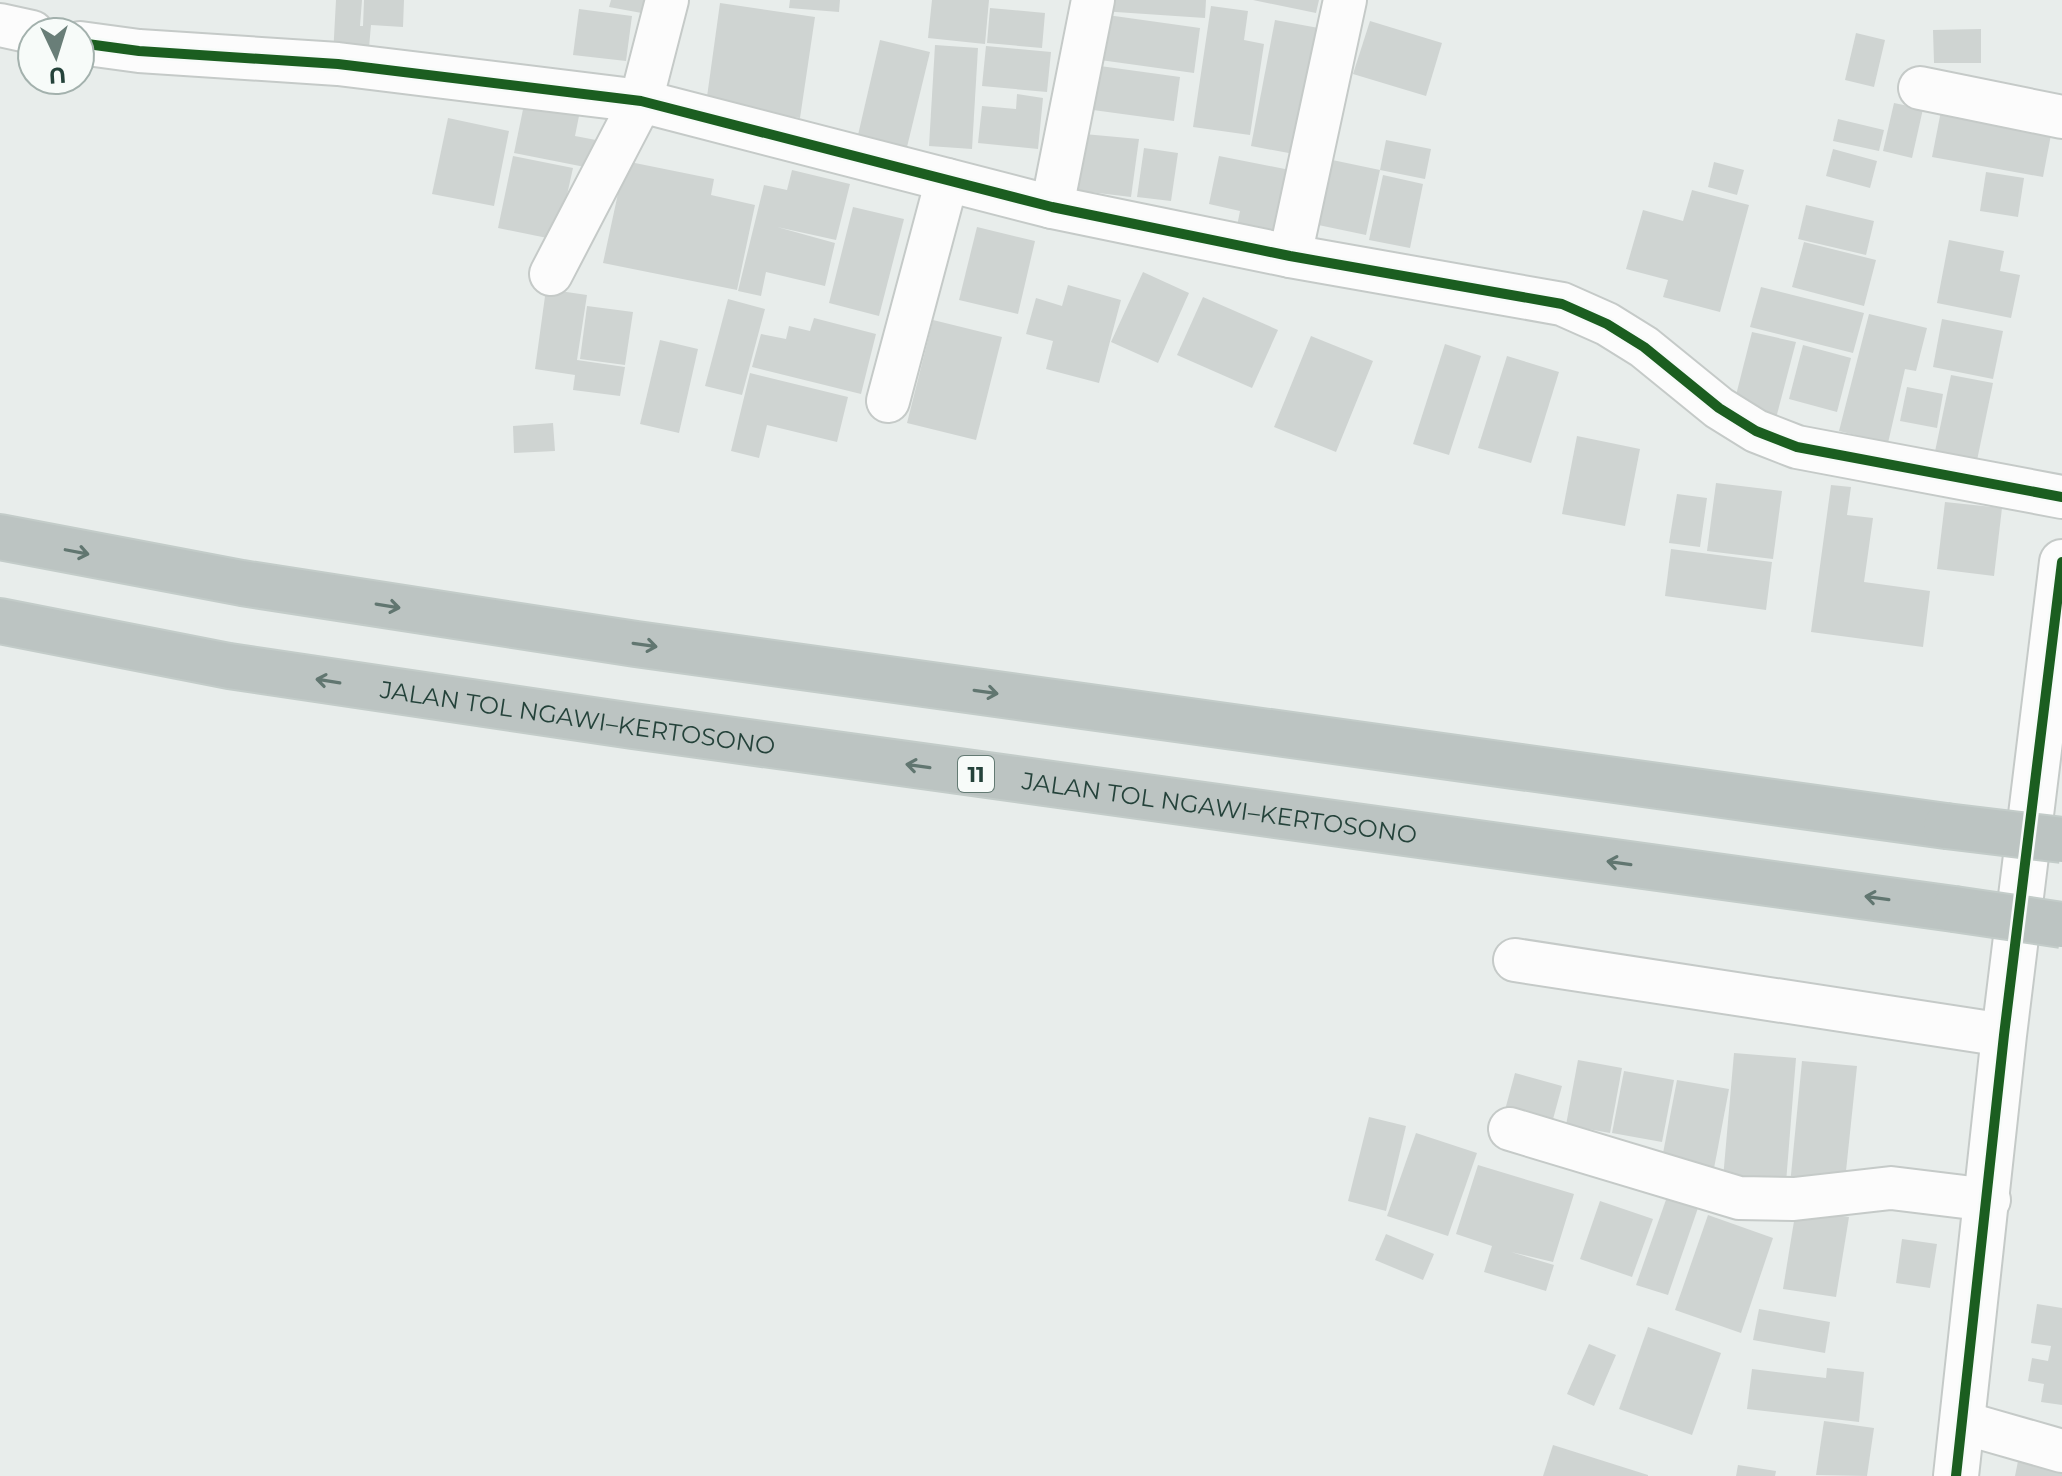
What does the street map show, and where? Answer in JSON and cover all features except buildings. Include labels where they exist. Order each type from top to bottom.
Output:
[{"type":"highway","points":[[0,537],[242,583],[636,644],[2062,840]]},
{"type":"highway","name":"JALAN TOL NGAWI–KERTOSONO","points":[[0,621],[229,666],[617,724],[2062,925]]},
{"type":"street","points":[[551,274],[641,101],[667,0]]},
{"type":"street","points":[[1052,207],[1093,0]]},
{"type":"street","points":[[1290,256],[1345,0]]},
{"type":"street","points":[[96,45],[139,51],[338,64],[641,101],[1052,207],[1290,256],[1562,304],[1607,324],[1644,347],[1719,408],[1756,431],[1784,441],[2062,497]]},
{"type":"street","points":[[1920,88],[2062,117]]},
{"type":"street","points":[[888,401],[947,180]]},
{"type":"street","points":[[1956,1476],[1989,1200],[2004,1035],[2054,678],[2062,562]]},
{"type":"street","points":[[1515,960],[2004,1035]]},
{"type":"street","points":[[1510,1129],[1739,1198],[1794,1199],[1891,1188],[1989,1200]]},
{"type":"street","points":[[1964,1423],[2062,1451]]},
{"type":"cycle path","points":[[96,45],[139,51],[338,64],[641,101],[1052,207],[1290,256],[1562,304],[1607,324],[1644,347],[1719,408],[1756,431],[1797,447],[2062,497]]},
{"type":"cycle path","points":[[1956,1476],[2004,1035],[2062,562]]}]
